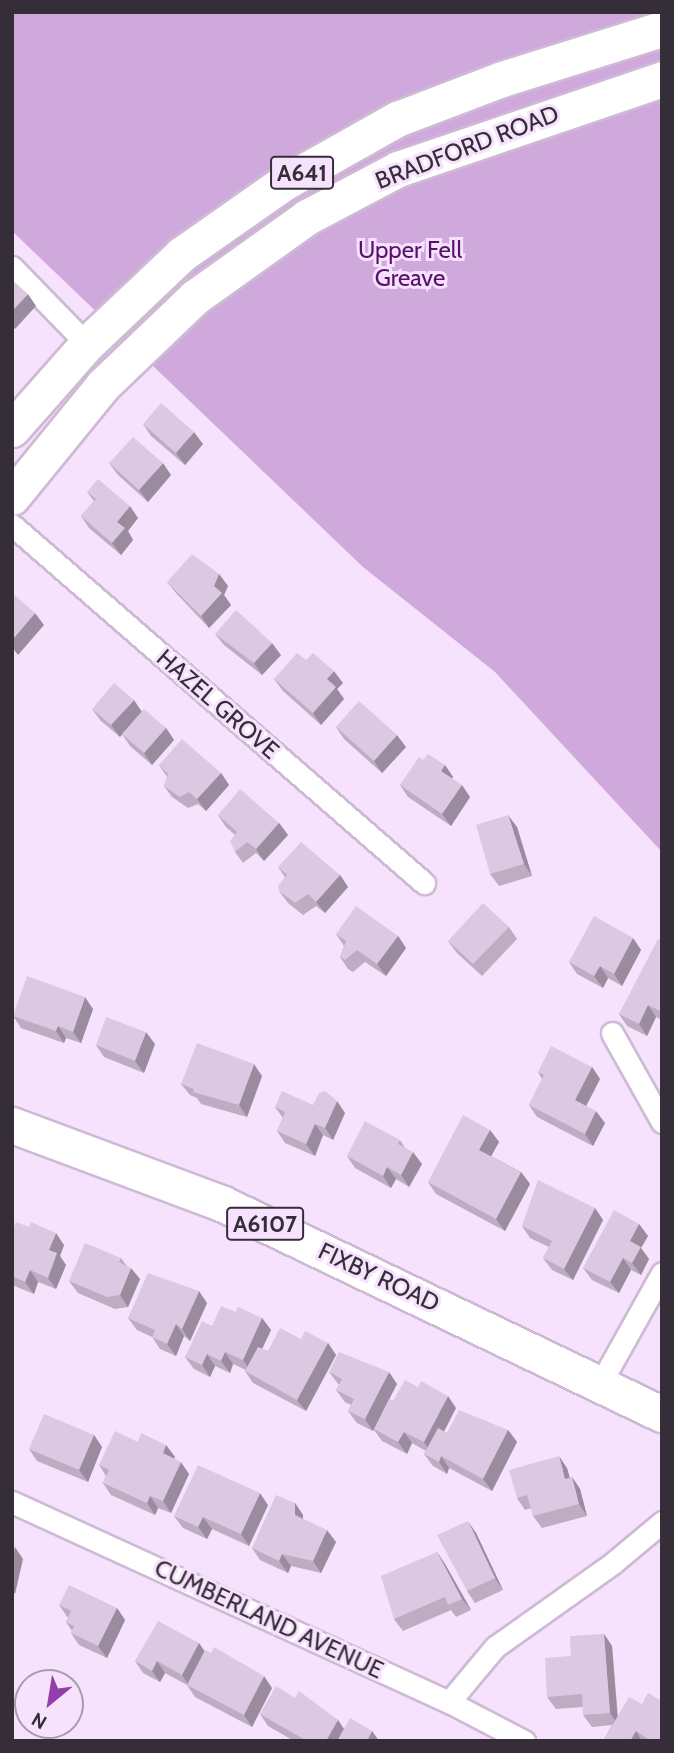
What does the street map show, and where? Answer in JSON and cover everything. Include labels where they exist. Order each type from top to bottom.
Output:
[{"type":"main road","name":"BRADFORD ROAD","points":[[12,429],[87,344],[183,254],[285,183],[397,119],[502,79],[662,29]]},
{"type":"main road","name":"BRADFORD ROAD","points":[[12,497],[103,385],[185,306],[307,217],[398,169],[662,79]]},
{"type":"main road","name":"FIXBY ROAD","points":[[12,1125],[220,1203],[662,1413]]},
{"type":"street","points":[[12,267],[87,344]]},
{"type":"street","name":"HAZEL GROVE","points":[[12,525],[424,883]]},
{"type":"street","points":[[612,1033],[662,1122]]},
{"type":"street","points":[[600,1384],[662,1273]]},
{"type":"street","name":"CUMBERLAND AVENUE","points":[[12,1502],[449,1702],[524,1741]]},
{"type":"street","points":[[449,1702],[495,1647],[613,1563],[662,1522]]},
{"type":"green space","name":"Upper Fell Greave","points":[[12,12],[662,12],[662,852],[495,672],[363,567],[12,231]]},
{"type":"building","points":[[12,280],[28,294],[12,311]]},
{"type":"building","points":[[161,403],[194,432],[176,453],[143,424]]},
{"type":"building","points":[[133,437],[163,463],[139,490],[109,463]]},
{"type":"building","points":[[98,479],[130,506],[117,522],[125,528],[112,543],[81,516],[96,499],[87,492]]},
{"type":"building","points":[[192,554],[219,574],[214,586],[222,593],[201,616],[167,582]]},
{"type":"building","points":[[12,593],[35,613],[12,640]]},
{"type":"building","points":[[236,610],[272,643],[254,663],[215,634]]},
{"type":"building","points":[[297,653],[306,660],[313,653],[334,671],[327,679],[336,687],[313,713],[274,679]]},
{"type":"building","points":[[114,683],[134,700],[111,725],[92,709]]},
{"type":"building","points":[[359,701],[397,735],[374,761],[336,727]]},
{"type":"building","points":[[144,709],[166,728],[144,753],[122,734]]},
{"type":"building","points":[[182,739],[221,773],[197,799],[189,792],[180,797],[164,786],[168,774],[159,765]]},
{"type":"building","points":[[428,754],[445,765],[441,771],[462,785],[442,814],[400,785],[419,757],[423,760]]},
{"type":"building","points":[[240,789],[279,823],[256,849],[247,842],[235,852],[230,841],[237,832],[218,815]]},
{"type":"building","points":[[508,815],[524,864],[490,874],[476,825]]},
{"type":"building","points":[[301,842],[340,875],[316,902],[308,894],[295,903],[279,891],[278,886],[287,875],[278,867]]},
{"type":"building","points":[[483,903],[509,927],[473,964],[448,941]]},
{"type":"building","points":[[356,906],[398,936],[377,964],[357,950],[345,960],[340,957],[346,941],[336,934]]},
{"type":"building","points":[[594,916],[633,938],[614,974],[600,966],[594,976],[569,962]]},
{"type":"building","points":[[658,939],[662,941],[662,1012],[648,1005],[639,1024],[619,1014]]},
{"type":"building","points":[[27,976],[85,997],[73,1032],[58,1026],[56,1031],[13,1016]]},
{"type":"building","points":[[106,1017],[146,1032],[135,1061],[96,1045]]},
{"type":"building","points":[[197,1043],[254,1064],[239,1105],[193,1092],[194,1089],[181,1084]]},
{"type":"building","points":[[551,1046],[592,1067],[575,1100],[596,1111],[585,1134],[529,1105],[544,1075],[538,1072]]},
{"type":"building","points":[[282,1091],[313,1105],[319,1093],[325,1091],[337,1101],[325,1128],[315,1124],[306,1144],[277,1131],[285,1112],[275,1107]]},
{"type":"building","points":[[463,1115],[490,1130],[479,1150],[521,1172],[496,1219],[428,1182]]},
{"type":"building","points":[[365,1121],[400,1140],[398,1144],[413,1152],[401,1175],[387,1167],[383,1176],[347,1156]]},
{"type":"building","points":[[538,1180],[595,1208],[564,1269],[543,1258],[552,1241],[522,1226]]},
{"type":"building","points":[[614,1210],[639,1224],[630,1241],[641,1247],[632,1263],[623,1258],[610,1282],[583,1268]]},
{"type":"building","points":[[16,1222],[29,1227],[31,1222],[56,1233],[49,1250],[57,1253],[48,1278],[30,1270],[25,1282],[12,1276],[12,1231]]},
{"type":"building","points":[[85,1243],[121,1258],[119,1262],[131,1268],[120,1295],[107,1297],[69,1281]]},
{"type":"building","points":[[148,1273],[199,1291],[182,1329],[176,1324],[167,1344],[152,1337],[155,1330],[128,1318]]},
{"type":"building","points":[[221,1306],[236,1312],[238,1307],[262,1318],[243,1360],[225,1352],[221,1361],[207,1354],[202,1365],[185,1357],[202,1321],[212,1326]]},
{"type":"building","points":[[280,1328],[301,1339],[305,1331],[328,1343],[297,1400],[245,1371],[258,1347],[268,1351]]},
{"type":"building","points":[[339,1352],[389,1372],[365,1419],[348,1411],[354,1399],[336,1390],[342,1379],[329,1372]]},
{"type":"building","points":[[405,1380],[418,1387],[421,1381],[448,1396],[424,1442],[404,1432],[398,1442],[374,1429],[389,1399],[393,1401]]},
{"type":"building","points":[[459,1410],[508,1430],[483,1479],[441,1456],[439,1462],[424,1454],[438,1428],[447,1433]]},
{"type":"building","points":[[44,1414],[94,1435],[79,1470],[29,1449]]},
{"type":"building","points":[[115,1431],[138,1442],[141,1433],[166,1445],[163,1453],[181,1462],[163,1501],[150,1496],[147,1503],[103,1483],[109,1470],[99,1465]]},
{"type":"building","points":[[559,1456],[565,1479],[572,1477],[579,1504],[533,1516],[527,1495],[517,1498],[509,1470]]},
{"type":"building","points":[[198,1465],[260,1493],[241,1534],[203,1517],[198,1527],[174,1516]]},
{"type":"building","points":[[276,1495],[295,1503],[295,1515],[327,1530],[313,1561],[282,1554],[279,1561],[252,1548]]},
{"type":"building","points":[[468,1521],[495,1578],[467,1591],[437,1535]]},
{"type":"building","points":[[437,1552],[462,1599],[448,1605],[445,1597],[394,1619],[381,1576]]},
{"type":"building","points":[[69,1585],[117,1608],[98,1646],[71,1633],[74,1626],[66,1622],[71,1611],[59,1605]]},
{"type":"building","points":[[158,1621],[199,1643],[182,1675],[157,1661],[152,1671],[135,1661]]},
{"type":"building","points":[[604,1634],[610,1713],[583,1715],[582,1694],[547,1697],[545,1658],[571,1656],[570,1636]]},
{"type":"building","points":[[214,1647],[264,1676],[244,1715],[187,1685],[205,1650],[211,1653]]},
{"type":"building","points":[[276,1686],[295,1698],[299,1691],[338,1720],[326,1741],[307,1741],[260,1714]]},
{"type":"building","points":[[648,1693],[662,1701],[662,1736],[659,1741],[651,1741],[636,1731],[630,1741],[603,1741],[629,1697],[642,1704]]},
{"type":"building","points":[[350,1718],[372,1731],[367,1741],[337,1741]]}]
